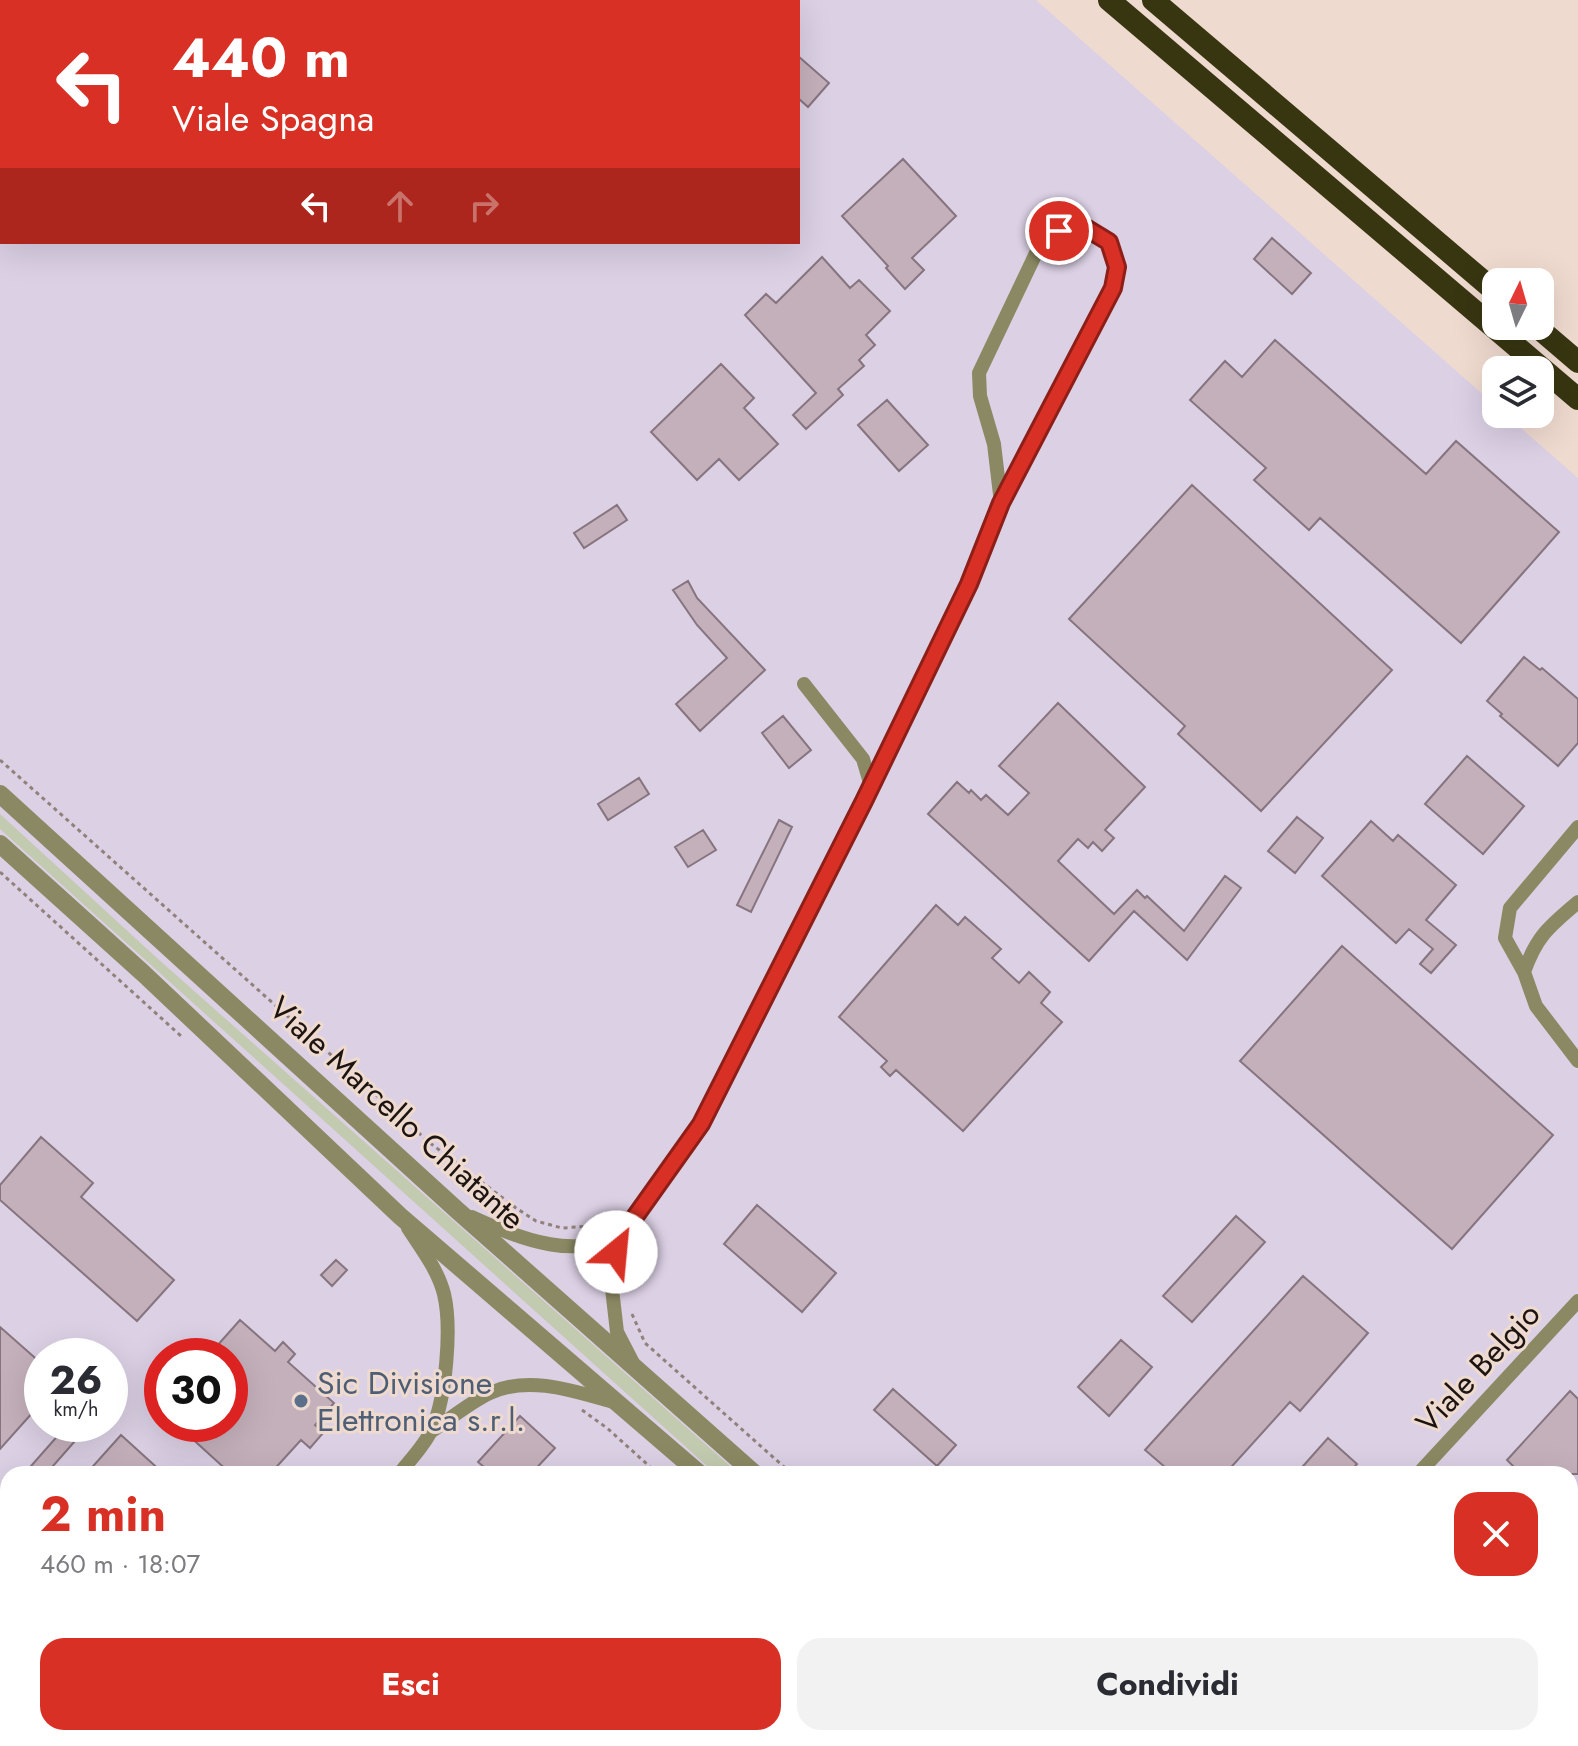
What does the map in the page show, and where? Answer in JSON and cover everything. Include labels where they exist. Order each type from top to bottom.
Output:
[{"type":"highway","points":[[1109,0],[1578,399]]},
{"type":"highway","points":[[1153,0],[1482,280]]},
{"type":"highway","points":[[1176,0],[1182,5],[1184,27]]},
{"type":"highway","points":[[1552,340],[1578,362]]},
{"type":"street","points":[[637,1370],[617,1332],[612,1289],[622,1232],[701,1124],[969,584],[1001,503],[1113,288],[1117,267],[1109,242],[1086,228],[1059,231],[1038,249],[979,373],[980,396],[994,444],[1001,503]]},
{"type":"street","points":[[804,684],[863,759],[871,786]]},
{"type":"street","name":"Viale Marcello Chiatante","points":[[0,794],[458,1211],[746,1466]]},
{"type":"street","points":[[1578,827],[1510,908],[1505,938],[1524,972],[1536,1006],[1578,1061]]},
{"type":"street","points":[[0,844],[144,974],[400,1216],[691,1466]]},
{"type":"street","points":[[1524,972],[1532,948],[1541,934],[1578,902]]},
{"type":"street","points":[[458,1211],[515,1237],[558,1245],[596,1245],[622,1232]]},
{"type":"street","points":[[400,1216],[427,1256],[444,1294],[444,1382],[432,1431]]},
{"type":"street","name":"Viale Belgio","points":[[1425,1466],[1578,1301]]},
{"type":"street","points":[[405,1466],[432,1431],[490,1393],[520,1385],[560,1388],[622,1404]]},
{"type":"path","points":[[0,760],[430,1143],[516,1208],[536,1221],[562,1228],[592,1226],[614,1217],[622,1232],[642,1244],[625,1283]]},
{"type":"path","points":[[0,872],[191,1044]]},
{"type":"path","points":[[630,1310],[645,1343],[783,1466]]},
{"type":"path","points":[[573,1407],[607,1428],[649,1466]]},
{"type":"shaded area","points":[[800,0],[1036,0],[1482,394],[1482,428],[1521,428],[1578,478],[1578,1466],[0,1466],[0,244],[800,244]]},
{"type":"green space","points":[[0,814],[158,959],[730,1466],[707,1466],[0,829]]},
{"type":"building","points":[[800,58],[829,83],[808,107],[800,100]]},
{"type":"building","points":[[903,159],[956,216],[912,258],[924,270],[905,289],[842,216]]},
{"type":"building","points":[[1272,238],[1311,273],[1292,294],[1254,259]]},
{"type":"building","points":[[822,257],[850,288],[859,280],[890,311],[866,335],[875,345],[859,360],[864,366],[838,389],[843,395],[806,429],[793,415],[816,393],[745,315],[766,294],[776,303]]},
{"type":"building","points":[[1275,340],[1426,474],[1456,441],[1559,532],[1461,643],[1320,518],[1309,530],[1254,480],[1266,468],[1190,400],[1225,361],[1242,377]]},
{"type":"building","points":[[721,364],[754,398],[744,408],[778,444],[739,480],[719,459],[697,480],[651,432]]},
{"type":"building","points":[[887,400],[928,445],[899,471],[858,425]]},
{"type":"building","points":[[1192,485],[1392,670],[1261,811],[1178,734],[1185,726],[1069,619]]},
{"type":"building","points":[[617,505],[627,520],[584,548],[574,533]]},
{"type":"building","points":[[688,581],[697,598],[765,670],[700,731],[676,704],[727,658],[697,625],[673,590]]},
{"type":"building","points":[[1524,657],[1578,699],[1578,743],[1558,766],[1487,701]]},
{"type":"building","points":[[1058,703],[1145,787],[1105,830],[1114,838],[1102,851],[1093,842],[1088,848],[1078,839],[1058,861],[1114,914],[1137,890],[1184,931],[1225,876],[1241,888],[1187,960],[1134,911],[1089,961],[928,814],[957,782],[981,800],[986,795],[1008,815],[1029,793],[999,766]]},
{"type":"building","points":[[783,716],[811,750],[789,768],[762,733]]},
{"type":"building","points":[[1467,756],[1524,806],[1483,854],[1425,804]]},
{"type":"building","points":[[639,778],[649,794],[608,820],[598,804]]},
{"type":"building","points":[[1297,817],[1323,838],[1295,873],[1268,851]]},
{"type":"building","points":[[779,820],[792,827],[751,912],[737,905]]},
{"type":"building","points":[[1371,821],[1393,841],[1398,835],[1456,885],[1426,920],[1456,945],[1431,973],[1420,964],[1433,949],[1409,929],[1396,943],[1322,876]]},
{"type":"building","points":[[703,830],[716,850],[688,867],[675,847]]},
{"type":"building","points":[[936,905],[958,925],[965,917],[1001,949],[992,958],[1019,983],[1029,972],[1050,992],[1041,1003],[1062,1022],[963,1131],[896,1070],[890,1076],[881,1067],[887,1061],[839,1017]]},
{"type":"building","points":[[1342,946],[1553,1135],[1452,1249],[1240,1061]]},
{"type":"building","points":[[41,1137],[93,1183],[81,1197],[174,1280],[137,1321],[0,1200],[0,1185]]},
{"type":"building","points":[[757,1205],[836,1273],[802,1312],[724,1244]]},
{"type":"building","points":[[1236,1216],[1265,1242],[1192,1322],[1163,1296]]},
{"type":"building","points":[[336,1260],[347,1270],[332,1286],[321,1275]]},
{"type":"building","points":[[1303,1276],[1368,1333],[1300,1411],[1290,1402],[1232,1466],[1164,1466],[1145,1450]]},
{"type":"building","points":[[240,1320],[275,1351],[283,1342],[295,1354],[288,1362],[334,1403],[315,1425],[324,1432],[310,1448],[301,1440],[277,1466],[222,1466],[196,1442],[248,1442],[248,1338],[224,1338]]},
{"type":"building","points":[[0,1327],[24,1348],[24,1422],[0,1449]]},
{"type":"building","points":[[1121,1340],[1152,1367],[1109,1416],[1078,1387]]},
{"type":"building","points":[[893,1389],[956,1445],[937,1466],[874,1410]]},
{"type":"building","points":[[1570,1391],[1578,1399],[1578,1466],[1513,1466],[1507,1460]]},
{"type":"building","points":[[520,1416],[555,1448],[538,1466],[483,1466],[478,1462]]},
{"type":"building","points":[[1328,1438],[1357,1464],[1355,1466],[1303,1466]]},
{"type":"building","points":[[128,1441],[155,1466],[93,1466],[115,1442]]},
{"type":"building","points":[[52,1442],[74,1442],[53,1466],[31,1466]]},
{"type":"place","name":"Sic Divisione Elettronica s.r.l.","points":[[301,1401]]},
{"type":"route","points":[[616,1252],[618,1236],[627,1228],[701,1124],[864,801],[969,584],[1001,503],[1113,288],[1117,267],[1109,242],[1086,228],[1059,231]]}]
